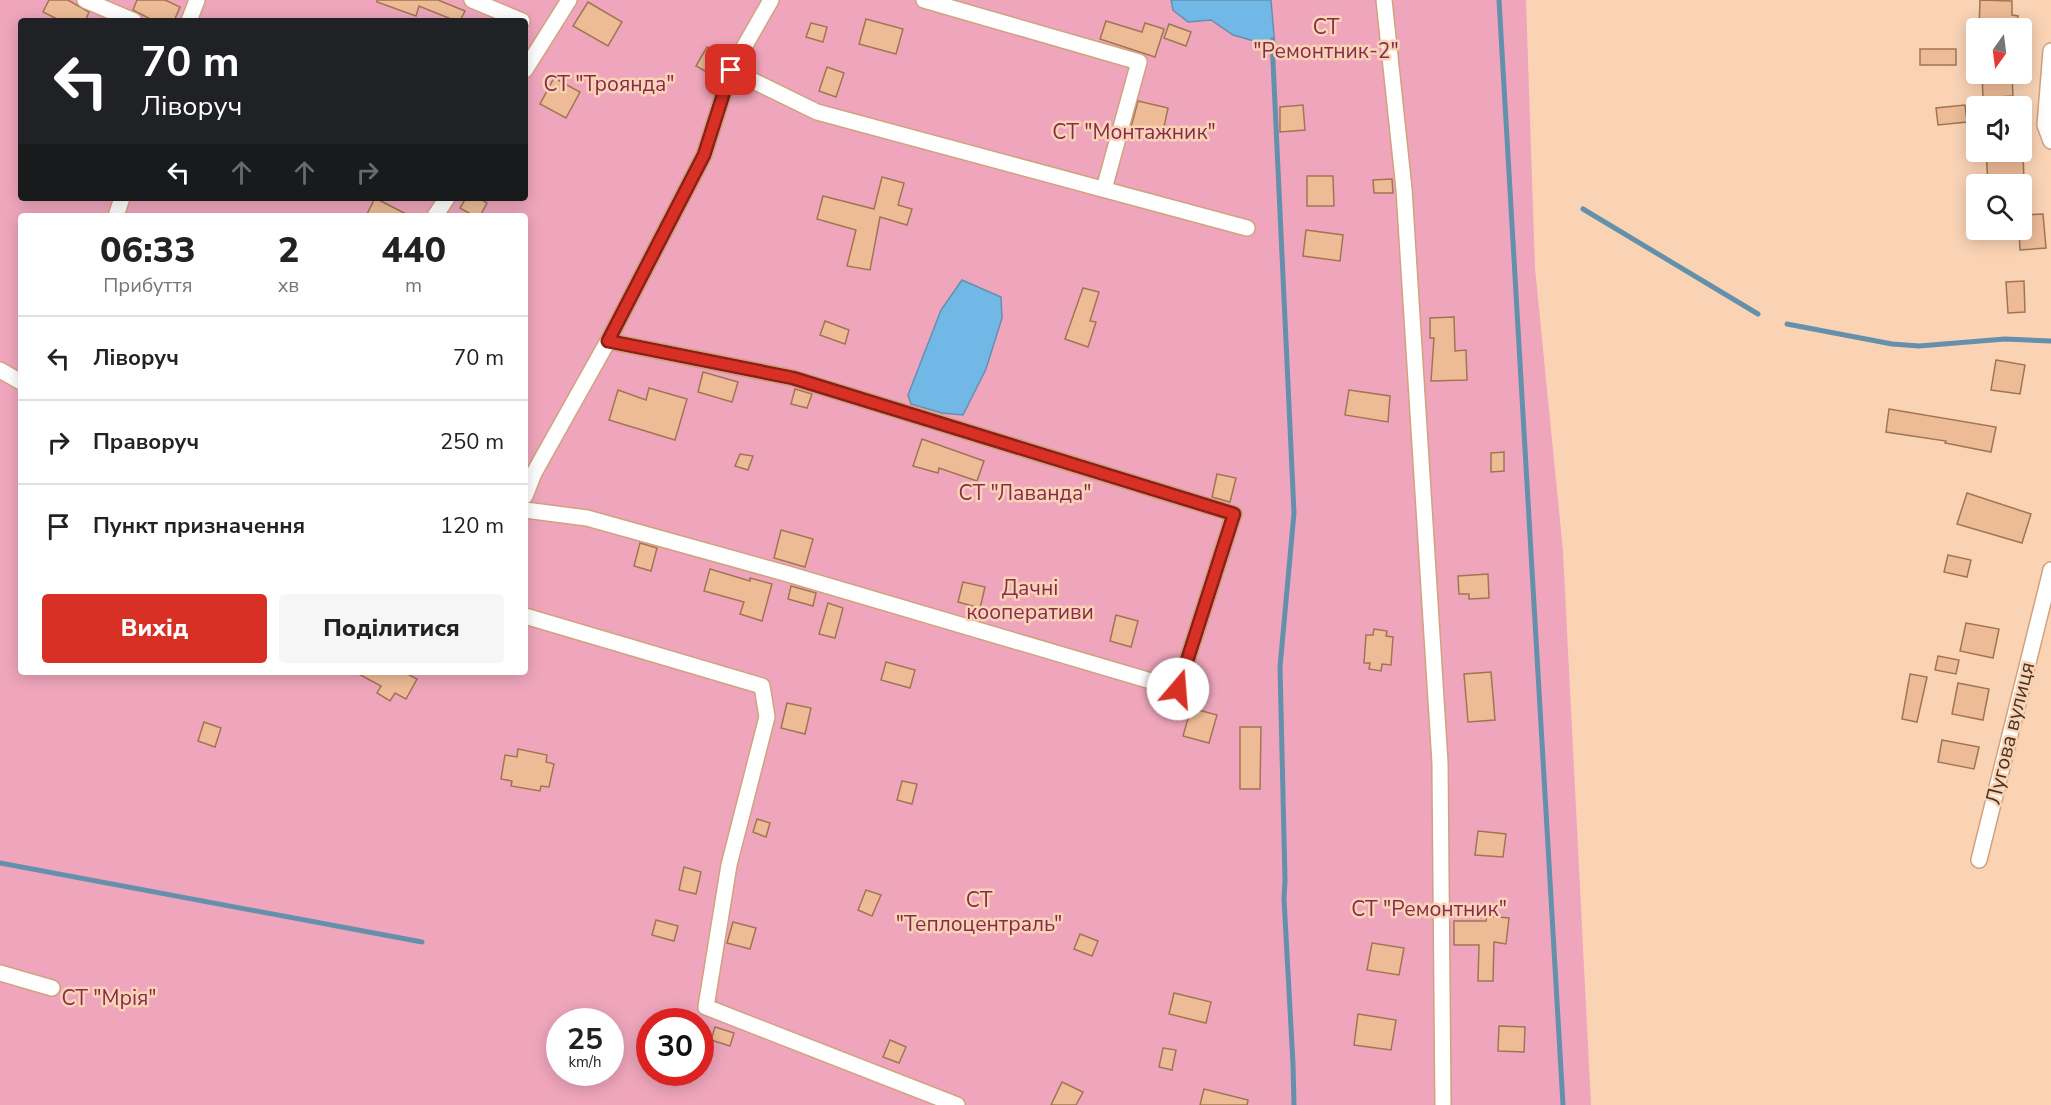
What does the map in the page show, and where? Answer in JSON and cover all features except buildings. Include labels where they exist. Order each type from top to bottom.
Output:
[{"type":"street","points":[[85,0],[127,18]]},
{"type":"street","points":[[190,18],[197,0]]},
{"type":"street","points":[[472,0],[515,18]]},
{"type":"street","points":[[528,65],[569,0]]},
{"type":"street","points":[[528,488],[534,473],[608,341],[704,155],[731,70],[771,0]]},
{"type":"street","points":[[924,0],[1139,62],[1104,189]]},
{"type":"street","points":[[1384,0],[1404,189],[1440,762],[1443,1105]]},
{"type":"street","points":[[528,24],[548,32]]},
{"type":"street","points":[[2051,51],[2045,125],[2051,141]]},
{"type":"street","points":[[731,70],[817,112],[1247,228]]},
{"type":"street","points":[[528,510],[587,518],[800,577],[1178,689],[1234,514],[793,378],[608,341]]},
{"type":"street","points":[[0,370],[18,380]]},
{"type":"street","name":"Лугова вулиця","points":[[1978,860],[2051,570]]},
{"type":"street","points":[[528,617],[762,686],[767,717],[729,866],[706,1007],[957,1105]]},
{"type":"street","points":[[0,973],[52,988]]},
{"type":"green space","name":"Дачні кооперативи","points":[[0,0],[1526,0],[1535,268],[1563,551],[1591,1105],[0,1105]]},
{"type":"water","points":[[1171,0],[1271,0],[1275,47],[1233,35],[1211,20],[1188,22],[1173,10]]},
{"type":"water","points":[[962,280],[1001,297],[1002,318],[986,369],[963,415],[942,413],[911,404],[908,395],[941,310]]},
{"type":"waterway","points":[[1499,0],[1563,1105]]},
{"type":"waterway","points":[[1272,40],[1294,513],[1280,667],[1284,899],[1294,1105]]},
{"type":"waterway","points":[[1583,209],[1758,314]]},
{"type":"waterway","points":[[1787,324],[1892,344],[1919,346],[2005,339],[2051,341]]},
{"type":"waterway","points":[[0,863],[422,942]]},
{"type":"route","points":[[731,70],[704,155],[608,341],[793,378],[1234,514],[1178,689]]},
{"type":"park label","name":"СТ \"Ремонтник-2\"","points":[[1326,39]]},
{"type":"park label","name":"СТ \"Троянда\"","points":[[609,84]]},
{"type":"park label","name":"СТ \"Монтажник\"","points":[[1134,132]]},
{"type":"park label","name":"СТ \"Лаванда\"","points":[[1025,493]]},
{"type":"park label","name":"СТ \"Ремонтник\"","points":[[1429,909]]},
{"type":"park label","name":"СТ \"Теплоцентраль\"","points":[[979,912]]},
{"type":"park label","name":"СТ \"Мрія\"","points":[[109,998]]}]
